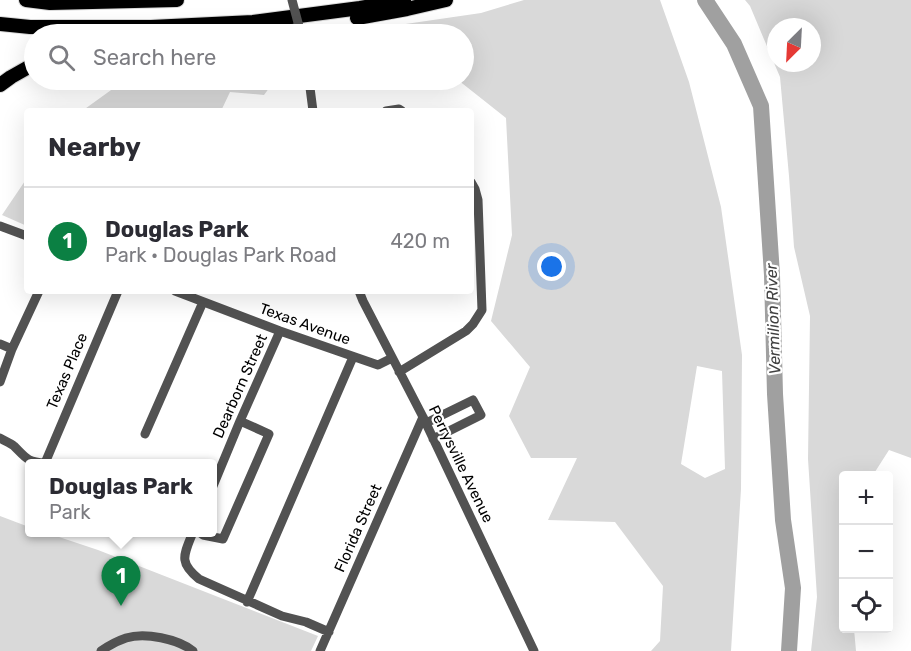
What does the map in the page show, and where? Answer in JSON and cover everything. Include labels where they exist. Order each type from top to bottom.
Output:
[{"type":"highway","points":[[26,0],[60,3],[177,0]]},
{"type":"highway","points":[[212,24],[253,22],[404,0]]},
{"type":"highway","points":[[308,24],[360,18],[446,0]]},
{"type":"highway","points":[[0,24],[24,26]]},
{"type":"highway","points":[[0,85],[24,70]]},
{"type":"street","points":[[292,0],[298,24]]},
{"type":"street","points":[[310,90],[313,108]]},
{"type":"street","points":[[399,372],[465,332],[482,310],[478,200],[474,187]]},
{"type":"street","points":[[0,226],[24,235]]},
{"type":"street","points":[[0,382],[38,294]]},
{"type":"street","name":"Texas Place","points":[[47,459],[117,294]]},
{"type":"street","name":"Texas Avenue","points":[[183,294],[378,365],[392,358]]},
{"type":"street","name":"Perrysville Avenue","points":[[360,294],[424,420],[534,651]]},
{"type":"street","points":[[145,434],[203,302]]},
{"type":"street","name":"Dearborn Street","points":[[217,476],[280,331]]},
{"type":"street","points":[[0,344],[12,350]]},
{"type":"street","points":[[247,602],[353,357]]},
{"type":"street","points":[[424,420],[473,400],[481,415],[433,439]]},
{"type":"street","name":"Florida Street","points":[[320,651],[424,420]]},
{"type":"street","points":[[213,537],[223,539],[269,434],[240,421]]},
{"type":"street","points":[[0,438],[11,444],[26,459]]},
{"type":"street","points":[[191,537],[184,555],[188,571],[199,579],[247,602],[329,632]]},
{"type":"street","points":[[100,651],[127,638],[140,636],[176,641],[193,651]]},
{"type":"shaded area","points":[[524,0],[660,0],[689,82],[721,207],[742,355],[741,489],[731,651],[651,651],[660,641],[663,586],[615,522],[548,520],[577,458],[531,458],[509,416],[530,367],[491,321],[512,235],[506,118],[471,90],[474,90],[474,24],[406,24],[481,13]],"holes":[[[697,366],[722,371],[725,469],[705,478],[681,464]]]},
{"type":"shaded area","points":[[745,0],[911,0],[911,458],[889,450],[876,471],[839,471],[839,633],[854,633],[856,651],[811,651],[817,597],[808,459],[810,316],[794,247],[778,72],[821,72],[821,18],[767,18],[767,46],[750,6]]},
{"type":"shaded area","points":[[111,90],[268,90],[264,95],[230,92],[222,108],[86,108]]},
{"type":"shaded area","points":[[24,182],[24,225],[2,215]]},
{"type":"shaded area","points":[[0,516],[25,525],[25,537],[59,537],[98,550],[318,636],[311,651],[0,651]]},
{"type":"waterway","name":"Vermilion River","points":[[705,0],[734,44],[761,106],[772,275],[775,394],[783,520],[793,588],[789,651]]},
{"type":"place","name":"Douglas Park","points":[[121,606]]}]
